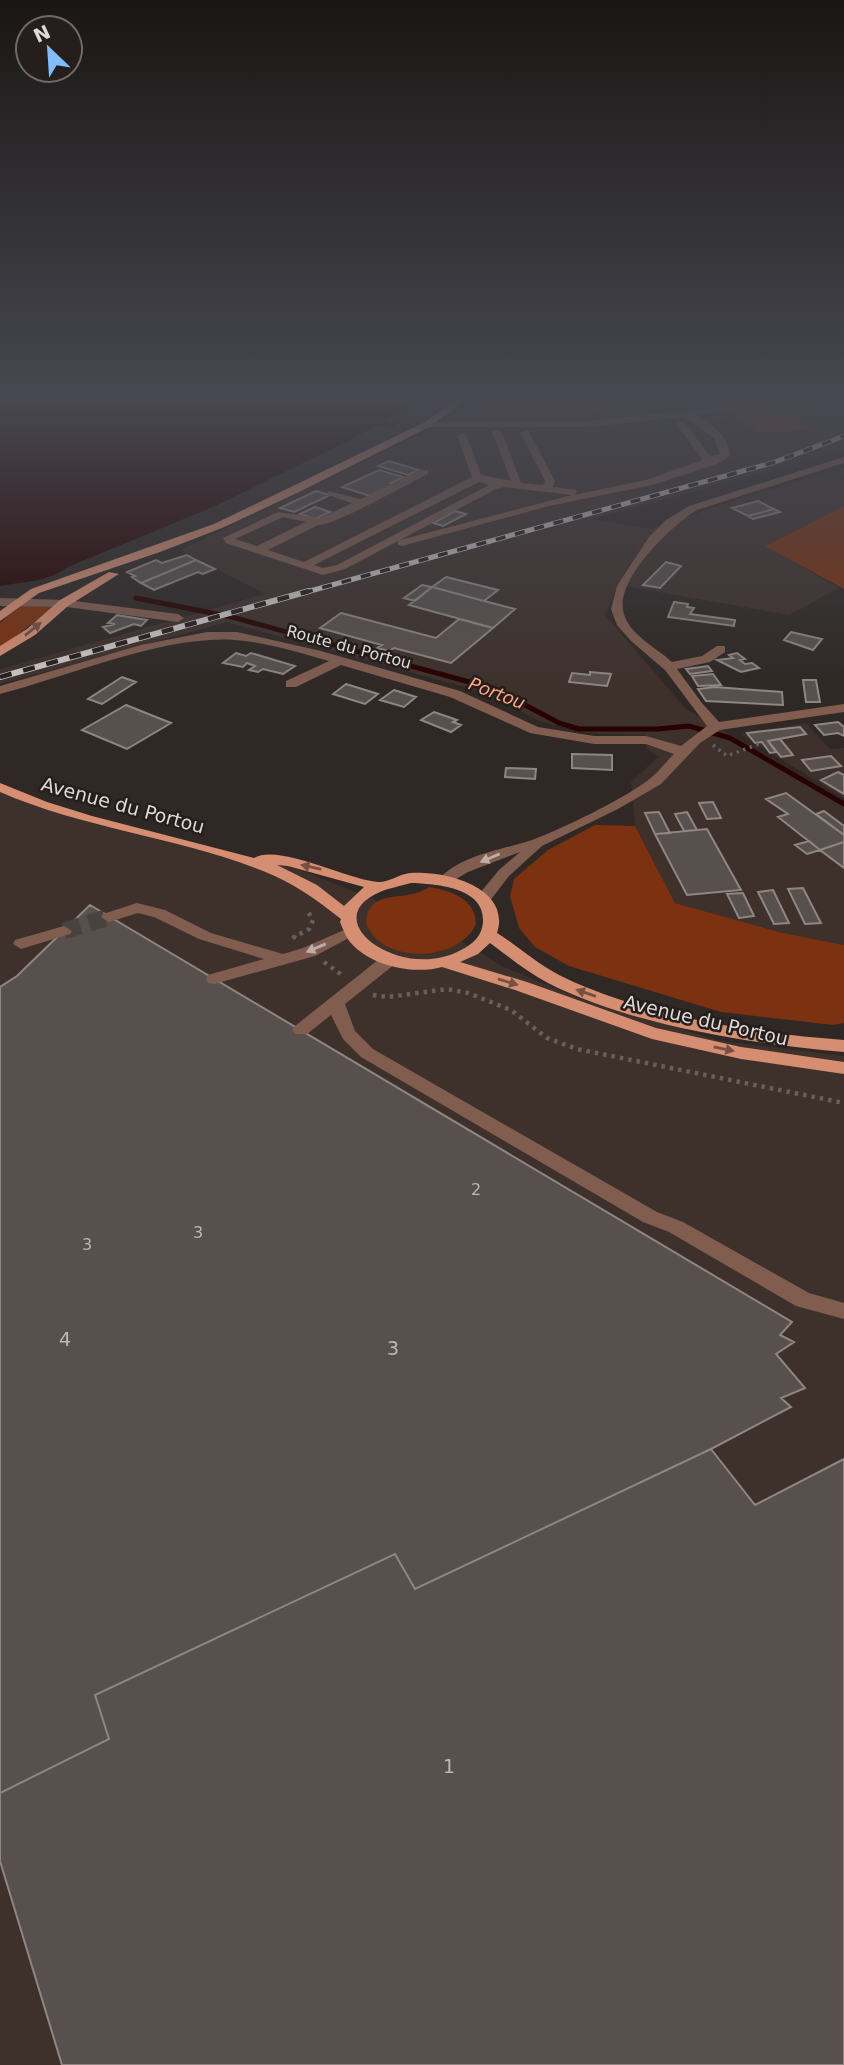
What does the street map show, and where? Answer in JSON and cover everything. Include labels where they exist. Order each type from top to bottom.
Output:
[{"type":"main road","points":[[0,617],[19,600],[35,591],[156,550],[230,520],[281,495]]},
{"type":"main road","points":[[0,652],[30,632],[64,603],[156,550]]},
{"type":"main road","name":"Avenue du Portou","points":[[0,787],[47,807],[237,857],[299,881],[331,900],[348,916]]},
{"type":"main road","name":"Avenue du Portou","points":[[237,857],[289,862],[377,886]]},
{"type":"main road","points":[[410,878],[446,880],[483,899],[490,910],[492,923],[488,935],[471,952],[442,962],[424,964],[389,960],[372,954],[358,944],[350,933],[348,916],[353,904],[377,886],[410,878]]},
{"type":"main road","name":"Avenue du Portou","points":[[488,935],[535,969],[578,990],[628,1006],[718,1030],[810,1044],[844,1046]]},
{"type":"main road","name":"Avenue du Portou","points":[[442,962],[521,986],[652,1033],[741,1053],[844,1068]]},
{"type":"street","points":[[338,495],[362,503]]},
{"type":"street","points":[[377,495],[322,522],[282,514],[229,538],[230,541],[257,551],[323,572],[341,567],[476,495]]},
{"type":"street","points":[[304,566],[441,495]]},
{"type":"street","points":[[369,552],[585,495]]},
{"type":"street","points":[[716,732],[668,667],[646,649],[620,620],[616,609],[620,592],[642,550],[675,517],[693,508],[733,495]]},
{"type":"street","points":[[257,551],[315,522]]},
{"type":"street","points":[[0,602],[19,600],[64,603],[178,618]]},
{"type":"street","name":"Route du Portou","points":[[0,690],[141,649],[207,636],[237,636],[340,661],[455,694],[535,730],[594,740],[646,740],[665,744],[684,753]]},
{"type":"street","points":[[668,667],[706,659],[721,649]]},
{"type":"street","points":[[290,684],[340,661]]},
{"type":"street","points":[[446,880],[463,869],[512,849],[537,843],[613,806],[656,781],[700,736],[844,709]]},
{"type":"street","points":[[483,899],[494,891],[503,874],[537,843]]},
{"type":"street","points":[[109,917],[137,908],[159,913],[205,936],[281,960]]},
{"type":"street","points":[[21,944],[64,931]]},
{"type":"street","points":[[214,979],[309,952],[350,933]]},
{"type":"street","points":[[301,1030],[389,960]]},
{"type":"street","points":[[335,1001],[342,1027],[351,1040],[368,1052],[650,1217],[676,1227],[803,1300],[844,1311]]},
{"type":"path","points":[[716,732],[712,743],[727,756],[757,745]]},
{"type":"path","points":[[511,1010],[547,1038],[577,1049],[844,1103]]},
{"type":"shaded area","points":[[0,495],[237,495],[52,576],[0,586]]},
{"type":"shaded area","points":[[294,495],[678,495],[592,519],[652,529],[750,495],[844,495],[844,506],[766,546],[839,588],[789,615],[618,585],[605,615],[686,709],[844,801],[844,945],[783,933],[675,903],[635,826],[631,782],[658,757],[646,748],[646,735],[587,733],[542,722],[479,691],[227,622],[0,684],[0,669],[265,594],[181,550]]},
{"type":"shaded area","points":[[844,506],[844,589],[765,546]]},
{"type":"shaded area","points":[[19,605],[54,607],[0,648],[0,623]]},
{"type":"shaded area","points":[[806,723],[830,749],[844,748],[844,798],[741,734]]},
{"type":"shaded area","points":[[0,787],[83,820],[293,867],[427,921],[504,967],[584,1000],[721,1041],[844,1056],[844,2065],[0,2065]]},
{"type":"shaded area","points":[[595,825],[635,826],[675,903],[783,933],[844,945],[844,1023],[833,1025],[721,1012],[569,966],[535,947],[519,928],[510,896],[514,879],[548,850]]},
{"type":"shaded area","points":[[429,887],[453,893],[472,908],[476,924],[467,937],[437,952],[420,954],[402,952],[386,946],[374,936],[366,922],[374,904],[390,897],[420,892]]},
{"type":"building","points":[[307,495],[329,495],[294,512],[280,508]]},
{"type":"building","points":[[758,501],[774,509],[748,516],[732,508]]},
{"type":"building","points":[[315,507],[330,512],[315,519],[300,514]]},
{"type":"building","points":[[774,509],[780,512],[753,519],[748,516]]},
{"type":"building","points":[[455,511],[466,514],[443,526],[433,523]]},
{"type":"building","points":[[187,555],[196,560],[141,583],[127,572],[156,560],[162,563]]},
{"type":"building","points":[[196,560],[215,569],[203,574],[198,572],[154,590],[141,583]]},
{"type":"building","points":[[666,562],[681,566],[660,588],[643,585]]},
{"type":"building","points":[[446,577],[498,590],[484,601],[432,587]]},
{"type":"building","points":[[422,585],[432,587],[415,601],[404,598]]},
{"type":"building","points":[[432,587],[515,609],[493,628],[409,605]]},
{"type":"building","points":[[674,602],[688,604],[687,607],[694,608],[690,614],[735,620],[734,626],[668,617]]},
{"type":"building","points":[[341,613],[436,638],[459,619],[493,628],[451,663],[394,648],[389,651],[377,648],[382,645],[320,628]]},
{"type":"building","points":[[117,615],[147,620],[141,626],[134,624],[110,633],[103,627],[115,624],[108,623]]},
{"type":"building","points":[[791,632],[822,639],[813,650],[784,640]]},
{"type":"building","points":[[236,653],[246,656],[251,653],[295,666],[283,674],[263,669],[258,672],[249,670],[255,666],[247,663],[243,667],[223,663]]},
{"type":"building","points":[[737,653],[745,659],[740,660],[745,664],[752,663],[759,668],[741,672],[717,660],[733,658],[729,655]]},
{"type":"building","points":[[708,666],[712,671],[690,674],[686,669]]},
{"type":"building","points":[[590,672],[611,674],[607,686],[569,682],[572,673],[590,675]]},
{"type":"building","points":[[713,674],[721,685],[698,686],[692,676]]},
{"type":"building","points":[[122,677],[136,682],[102,704],[88,699]]},
{"type":"building","points":[[803,680],[816,680],[820,702],[806,702]]},
{"type":"building","points":[[346,684],[378,694],[365,704],[333,694]]},
{"type":"building","points":[[715,687],[782,692],[783,705],[706,701],[698,689]]},
{"type":"building","points":[[394,690],[416,697],[404,707],[380,700]]},
{"type":"building","points":[[126,705],[171,723],[127,749],[82,730]]},
{"type":"building","points":[[434,712],[457,720],[453,722],[461,725],[451,732],[421,720]]},
{"type":"building","points":[[838,722],[844,727],[844,736],[838,733],[824,735],[815,725]]},
{"type":"building","points":[[800,727],[806,734],[768,741],[776,752],[770,753],[762,742],[755,743],[747,733]]},
{"type":"building","points":[[780,739],[793,755],[781,757],[768,741]]},
{"type":"building","points":[[572,754],[612,755],[612,770],[572,768]]},
{"type":"building","points":[[831,756],[841,766],[811,771],[802,760]]},
{"type":"building","points":[[506,768],[536,769],[535,779],[505,777]]},
{"type":"building","points":[[838,772],[844,775],[844,794],[821,780]]},
{"type":"building","points":[[786,793],[844,835],[844,842],[820,850],[778,817],[788,814],[766,799]]},
{"type":"building","points":[[713,802],[721,818],[707,819],[699,803]]},
{"type":"building","points":[[824,811],[844,826],[844,835],[816,814]]},
{"type":"building","points":[[659,812],[670,833],[655,834],[645,813]]},
{"type":"building","points":[[687,812],[697,830],[684,831],[675,814]]},
{"type":"building","points":[[707,829],[741,890],[687,895],[655,834]]},
{"type":"building","points":[[809,841],[820,850],[807,854],[795,845]]},
{"type":"building","points":[[844,842],[844,868],[820,850]]},
{"type":"building","points":[[803,888],[821,923],[805,924],[788,889]]},
{"type":"building","points":[[773,890],[789,923],[774,924],[758,892]]},
{"type":"building","points":[[743,893],[754,916],[739,918],[727,894]]},
{"type":"building","points":[[90,905],[792,1322],[780,1335],[794,1342],[776,1354],[805,1388],[781,1398],[791,1407],[711,1449],[415,1589],[395,1554],[95,1695],[109,1739],[0,1793],[0,987],[17,976]]},
{"type":"building","points":[[711,1449],[755,1505],[844,1459],[844,2065],[62,2065],[0,1861],[0,1793],[109,1739],[95,1695],[395,1554],[415,1589]]},
{"type":"waterway","name":"Portou","points":[[136,598],[232,617],[495,689],[559,723],[579,729],[657,729],[689,726],[730,738],[844,804]]},
{"type":"tunnel","points":[[64,931],[109,917]]},
{"type":"railway","points":[[303,593],[655,495]]},
{"type":"railway","points":[[0,677],[309,591]]}]
